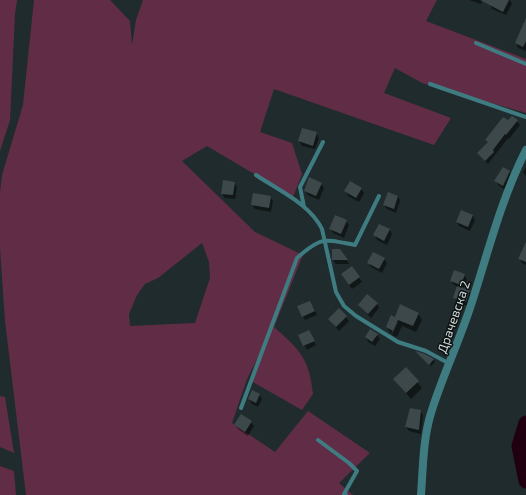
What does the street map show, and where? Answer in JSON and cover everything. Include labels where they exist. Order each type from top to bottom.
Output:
[{"type":"street","name":"Драчевска 2","points":[[421,495],[423,457],[430,415],[464,328],[503,203],[526,150]]},
{"type":"lane","points":[[476,43],[526,64]]},
{"type":"lane","points":[[430,84],[526,117]]},
{"type":"lane","points":[[304,208],[300,187],[323,142]]},
{"type":"lane","points":[[256,175],[304,208],[318,221],[336,292],[344,306],[356,316],[398,342],[426,351],[450,364]]},
{"type":"lane","points":[[241,408],[297,258],[313,245],[323,240],[356,245],[379,196]]},
{"type":"lane","points":[[318,440],[349,463],[357,472],[344,494],[346,495]]},
{"type":"shaded area","points":[[0,0],[17,0],[10,120],[0,151]]},
{"type":"shaded area","points":[[34,0],[110,0],[130,21],[132,45],[136,20],[143,0],[437,0],[426,21],[526,59],[526,113],[422,83],[395,68],[384,93],[451,118],[434,145],[274,89],[260,132],[292,143],[302,174],[293,197],[207,146],[182,161],[255,232],[303,255],[274,327],[297,349],[302,356],[309,372],[313,394],[302,410],[251,381],[271,332],[247,379],[232,423],[275,452],[308,411],[370,453],[339,483],[353,495],[26,495],[5,321],[0,248],[0,193],[2,175],[23,105]],"holes":[[[202,243],[209,262],[210,278],[195,323],[130,326],[129,314],[137,295],[145,284],[158,278]]]},
{"type":"shaded area","points":[[0,396],[5,397],[14,453],[0,447]]},
{"type":"shaded area","points":[[0,466],[14,471],[16,495],[0,495]]},
{"type":"building","points":[[480,0],[509,0],[503,12]]},
{"type":"building","points":[[526,18],[526,41],[523,47],[515,43]]},
{"type":"building","points":[[512,116],[518,120],[493,150],[494,152],[485,161],[477,153],[488,142],[485,140],[503,117],[508,120]]},
{"type":"building","points":[[302,128],[317,132],[313,146],[298,141]]},
{"type":"building","points":[[503,167],[510,171],[503,186],[494,181]]},
{"type":"building","points":[[309,177],[322,183],[316,196],[304,191]]},
{"type":"building","points":[[223,180],[235,182],[233,195],[221,194]]},
{"type":"building","points":[[350,181],[362,188],[356,198],[344,191]]},
{"type":"building","points":[[388,192],[398,196],[394,209],[383,205]]},
{"type":"building","points":[[253,193],[271,196],[269,208],[251,205]]},
{"type":"building","points":[[461,210],[473,215],[468,227],[456,222]]},
{"type":"building","points":[[335,215],[347,220],[341,234],[329,229]]},
{"type":"building","points":[[379,224],[390,229],[384,241],[373,235]]},
{"type":"building","points":[[526,242],[526,262],[518,259]]},
{"type":"building","points":[[332,249],[340,249],[348,260],[332,260]]},
{"type":"building","points":[[373,252],[385,258],[379,269],[367,263]]},
{"type":"building","points":[[352,266],[360,277],[349,285],[341,274]]},
{"type":"building","points":[[454,270],[465,274],[461,285],[450,281]]},
{"type":"building","points":[[457,286],[470,290],[466,302],[453,298]]},
{"type":"building","points":[[367,294],[378,303],[368,314],[358,305]]},
{"type":"building","points":[[310,301],[315,311],[302,317],[297,306]]},
{"type":"building","points":[[400,304],[419,313],[413,326],[398,320],[393,331],[386,327],[391,315],[395,317]]},
{"type":"building","points":[[339,308],[347,316],[336,327],[328,319]]},
{"type":"building","points":[[370,329],[378,334],[372,342],[365,337]]},
{"type":"building","points":[[309,330],[315,341],[303,346],[298,335]]},
{"type":"building","points":[[415,351],[425,354],[434,359],[429,365]]},
{"type":"building","points":[[406,367],[419,381],[406,393],[393,379]]},
{"type":"building","points":[[252,390],[260,394],[256,403],[248,399]]},
{"type":"building","points":[[410,408],[421,410],[419,430],[405,427]]},
{"type":"building","points":[[241,414],[252,421],[245,432],[234,425]]},
{"type":"waterway","points":[[526,423],[519,446],[526,481]]}]
